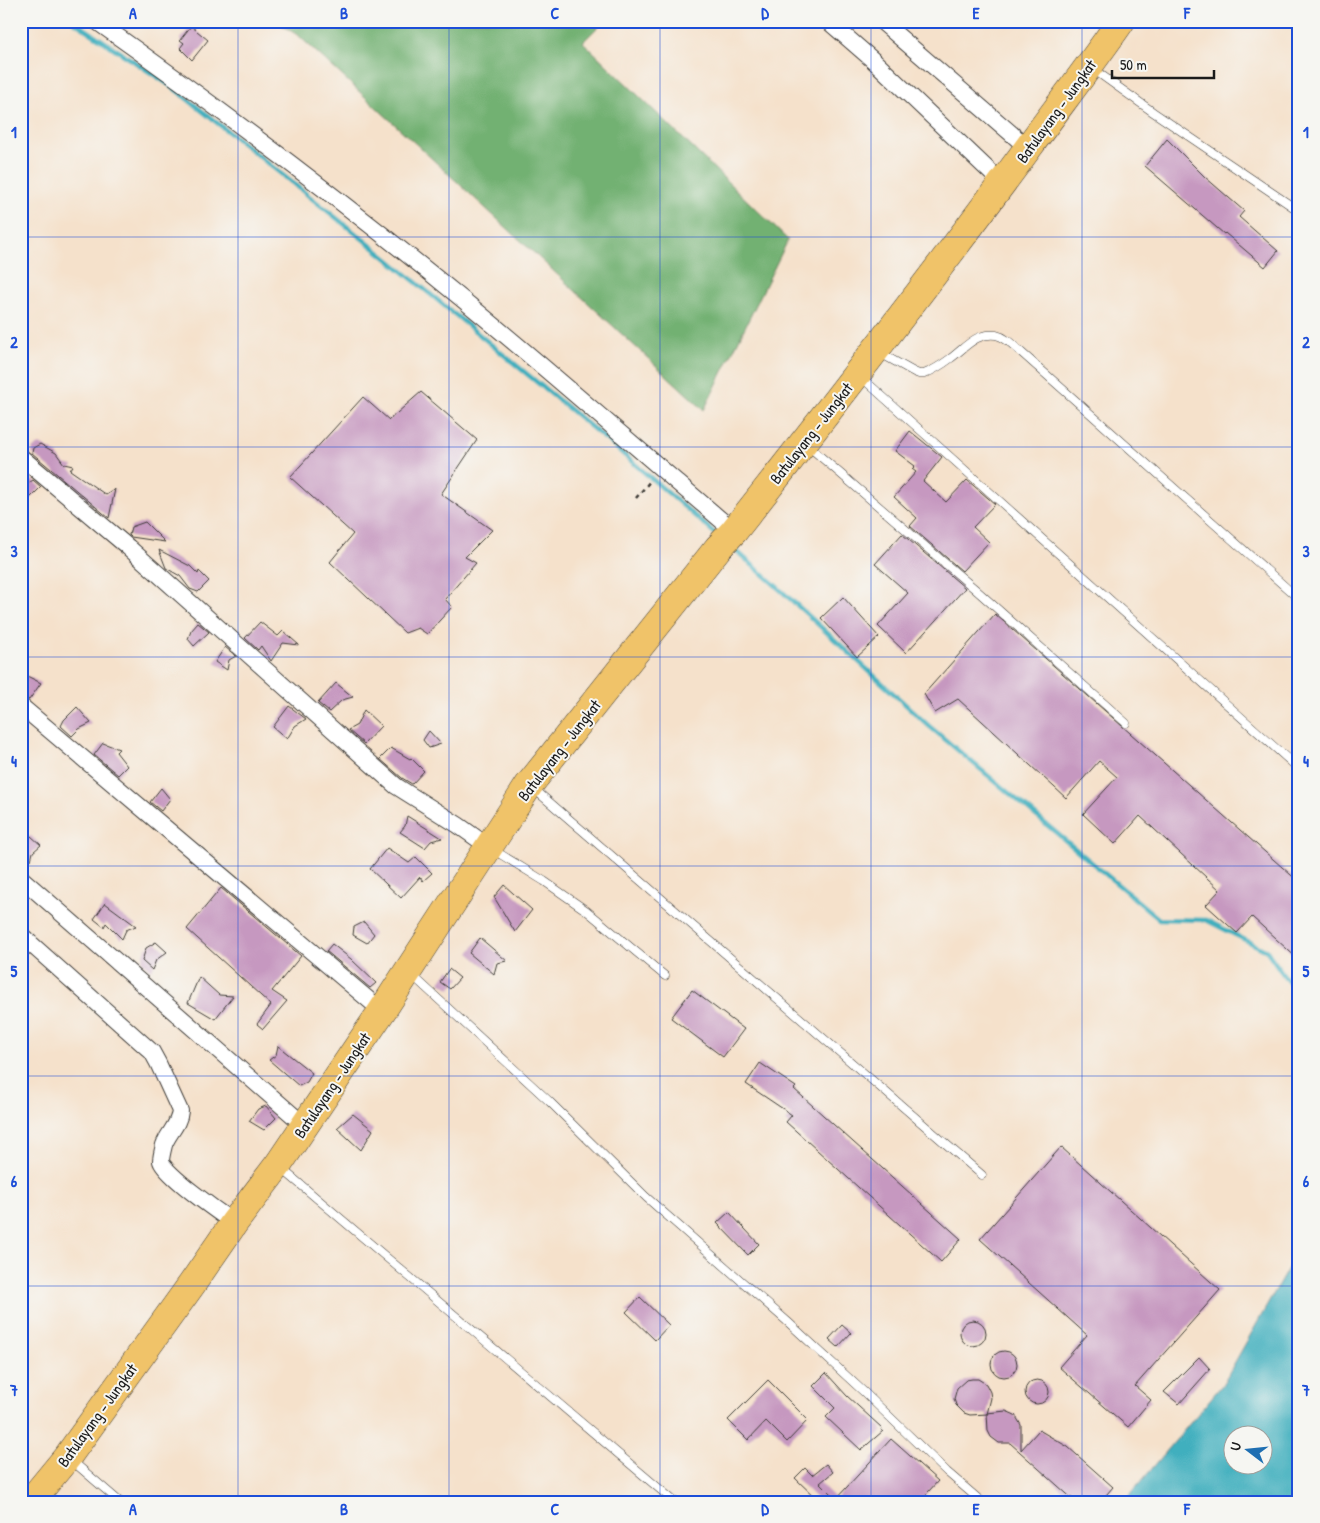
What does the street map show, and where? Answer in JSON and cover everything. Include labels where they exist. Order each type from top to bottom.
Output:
[{"type":"highway","name":"Batulayang - Jungkat","points":[[30,1502],[68,1456],[234,1223],[278,1165],[382,1011],[529,785],[876,351],[1003,184],[1090,66],[1120,21]]},
{"type":"street","points":[[96,21],[242,126],[328,191],[456,294],[728,538]]},
{"type":"street","points":[[828,21],[874,61],[1003,184]]},
{"type":"street","points":[[881,21],[1028,148]]},
{"type":"street","points":[[21,456],[128,548],[396,786],[489,847]]},
{"type":"street","points":[[21,706],[382,1011]]},
{"type":"street","points":[[21,878],[304,1125]]},
{"type":"street","points":[[21,935],[152,1052],[180,1111],[179,1119],[164,1145],[161,1162],[166,1170],[176,1179],[234,1223]]},
{"type":"lane","points":[[1090,66],[1153,112],[1299,211]]},
{"type":"lane","points":[[876,351],[919,374],[924,374],[953,357],[968,342],[986,335],[996,335],[1004,338],[1299,599]]},
{"type":"lane","points":[[858,374],[1299,769]]},
{"type":"lane","points":[[804,442],[975,588],[1126,723]]},
{"type":"lane","points":[[529,785],[982,1175]]},
{"type":"lane","points":[[489,847],[544,881],[587,911],[665,976]]},
{"type":"lane","points":[[408,971],[550,1102],[646,1197],[789,1323],[947,1472],[982,1502]]},
{"type":"lane","points":[[278,1165],[675,1502]]},
{"type":"lane","points":[[68,1456],[120,1502]]},
{"type":"path","points":[[636,498],[645,486]]},
{"type":"green space","points":[[275,21],[604,21],[583,42],[788,240],[704,410],[299,36]]},
{"type":"water","points":[[1299,1249],[1299,1502],[1124,1502],[1222,1385]]},
{"type":"building","points":[[191,26],[208,40],[192,60],[180,48],[184,43],[180,40]]},
{"type":"building","points":[[1167,139],[1205,177],[1244,211],[1239,217],[1278,251],[1265,267],[1145,166]]},
{"type":"building","points":[[421,392],[477,440],[441,494],[492,530],[465,557],[476,563],[445,599],[452,607],[427,634],[418,628],[405,633],[330,562],[353,534],[290,477],[363,397],[389,420]]},
{"type":"building","points":[[910,431],[942,457],[923,481],[946,502],[967,480],[995,504],[973,527],[989,542],[962,571],[910,526],[917,518],[894,497],[916,472],[912,469],[915,466],[895,451]]},
{"type":"building","points":[[40,444],[56,453],[64,464],[73,466],[70,470],[106,495],[115,489],[109,518],[32,453],[33,448]]},
{"type":"building","points":[[33,480],[41,487],[21,507],[21,491],[23,487]]},
{"type":"building","points":[[145,522],[165,542],[131,537],[129,535],[131,527]]},
{"type":"building","points":[[902,534],[965,588],[906,653],[878,626],[908,593],[875,564]]},
{"type":"building","points":[[159,550],[190,566],[198,574],[199,571],[209,581],[198,592],[190,589],[180,576],[166,568]]},
{"type":"building","points":[[843,597],[879,637],[857,657],[821,618]]},
{"type":"building","points":[[995,614],[1299,882],[1299,960],[1252,917],[1237,933],[1206,905],[1220,890],[1140,816],[1115,844],[1083,814],[1117,777],[1099,761],[1066,798],[958,699],[935,713],[924,694]]},
{"type":"building","points":[[260,622],[278,636],[283,631],[299,645],[283,643],[271,661],[261,646],[258,650],[245,638]]},
{"type":"building","points":[[198,623],[209,632],[194,646],[188,639],[191,631]]},
{"type":"building","points":[[225,647],[236,656],[229,660],[227,670],[215,662]]},
{"type":"building","points":[[21,673],[41,683],[29,700],[21,696]]},
{"type":"building","points":[[336,683],[353,697],[342,700],[329,712],[318,703]]},
{"type":"building","points":[[289,706],[306,719],[295,726],[287,739],[273,727]]},
{"type":"building","points":[[77,707],[91,723],[79,729],[72,736],[61,726],[64,720]]},
{"type":"building","points":[[364,710],[381,726],[364,744],[348,730],[357,725]]},
{"type":"building","points":[[429,731],[441,744],[429,748],[423,740]]},
{"type":"building","points":[[103,743],[119,749],[116,752],[127,766],[118,775],[94,755]]},
{"type":"building","points":[[391,748],[411,758],[424,771],[412,784],[380,759]]},
{"type":"building","points":[[161,788],[170,799],[161,811],[150,802]]},
{"type":"building","points":[[407,816],[442,838],[431,841],[425,848],[400,832],[405,826]]},
{"type":"building","points":[[31,836],[41,845],[33,852],[31,860],[21,854],[21,840]]},
{"type":"building","points":[[387,848],[409,863],[416,857],[432,873],[423,881],[420,877],[401,898],[370,869]]},
{"type":"building","points":[[504,885],[532,910],[515,932],[494,897]]},
{"type":"building","points":[[221,888],[301,956],[272,991],[287,1001],[263,1029],[257,1024],[271,1005],[187,929]]},
{"type":"building","points":[[105,903],[136,926],[126,930],[122,939],[106,923],[104,927],[94,919]]},
{"type":"building","points":[[364,922],[374,934],[367,943],[353,935],[354,927]]},
{"type":"building","points":[[480,938],[507,961],[497,963],[494,974],[469,953]]},
{"type":"building","points":[[156,942],[167,952],[156,960],[152,970],[142,961],[146,948]]},
{"type":"building","points":[[332,944],[376,983],[370,988],[326,951]]},
{"type":"building","points":[[449,969],[460,978],[450,989],[440,982]]},
{"type":"building","points":[[199,977],[219,995],[233,996],[215,1019],[188,1003]]},
{"type":"building","points":[[692,990],[744,1029],[723,1057],[671,1018]]},
{"type":"building","points":[[278,1046],[312,1073],[307,1082],[299,1086],[269,1060],[276,1055]]},
{"type":"building","points":[[760,1063],[796,1087],[794,1089],[961,1239],[941,1262],[786,1122],[792,1115],[746,1084]]},
{"type":"building","points":[[266,1106],[276,1118],[264,1130],[249,1121],[258,1109]]},
{"type":"building","points":[[353,1114],[373,1130],[361,1150],[337,1128]]},
{"type":"building","points":[[1061,1147],[1220,1290],[1135,1386],[1151,1400],[1128,1427],[1059,1367],[1087,1335],[980,1239]]},
{"type":"building","points":[[729,1212],[759,1244],[748,1255],[717,1223]]},
{"type":"building","points":[[640,1297],[669,1325],[655,1340],[626,1312]]},
{"type":"building","points":[[973,1320],[982,1324],[986,1333],[982,1342],[973,1346],[964,1342],[960,1333],[964,1324]]},
{"type":"building","points":[[842,1325],[851,1333],[838,1347],[829,1339]]},
{"type":"building","points":[[1004,1351],[1013,1355],[1017,1364],[1013,1373],[1004,1377],[995,1373],[991,1364],[995,1355]]},
{"type":"building","points":[[1199,1357],[1210,1369],[1179,1404],[1164,1392]]},
{"type":"building","points":[[826,1373],[847,1396],[882,1428],[881,1430],[883,1431],[861,1450],[826,1417],[835,1408],[813,1386]]},
{"type":"building","points":[[978,1379],[986,1384],[990,1392],[991,1398],[987,1414],[970,1415],[964,1413],[956,1405],[954,1399],[957,1388],[966,1380]]},
{"type":"building","points":[[768,1380],[808,1420],[787,1442],[766,1421],[748,1440],[728,1420]]},
{"type":"building","points":[[1037,1380],[1046,1383],[1049,1392],[1046,1401],[1037,1404],[1028,1401],[1025,1392],[1028,1383]]},
{"type":"building","points":[[1006,1411],[1015,1415],[1021,1425],[1021,1450],[1039,1430],[1068,1447],[1113,1487],[1100,1502],[1076,1502],[1010,1443],[999,1443],[991,1437],[988,1431],[987,1413]]},
{"type":"building","points":[[891,1439],[938,1481],[919,1502],[820,1502],[795,1478],[805,1468],[812,1475],[826,1464],[833,1472],[820,1483],[836,1499]]},
{"type":"waterway","points":[[73,21],[171,86],[389,260],[608,441],[718,536]]},
{"type":"waterway","points":[[732,547],[929,726],[1159,919],[1206,920],[1267,951],[1299,997]]}]
